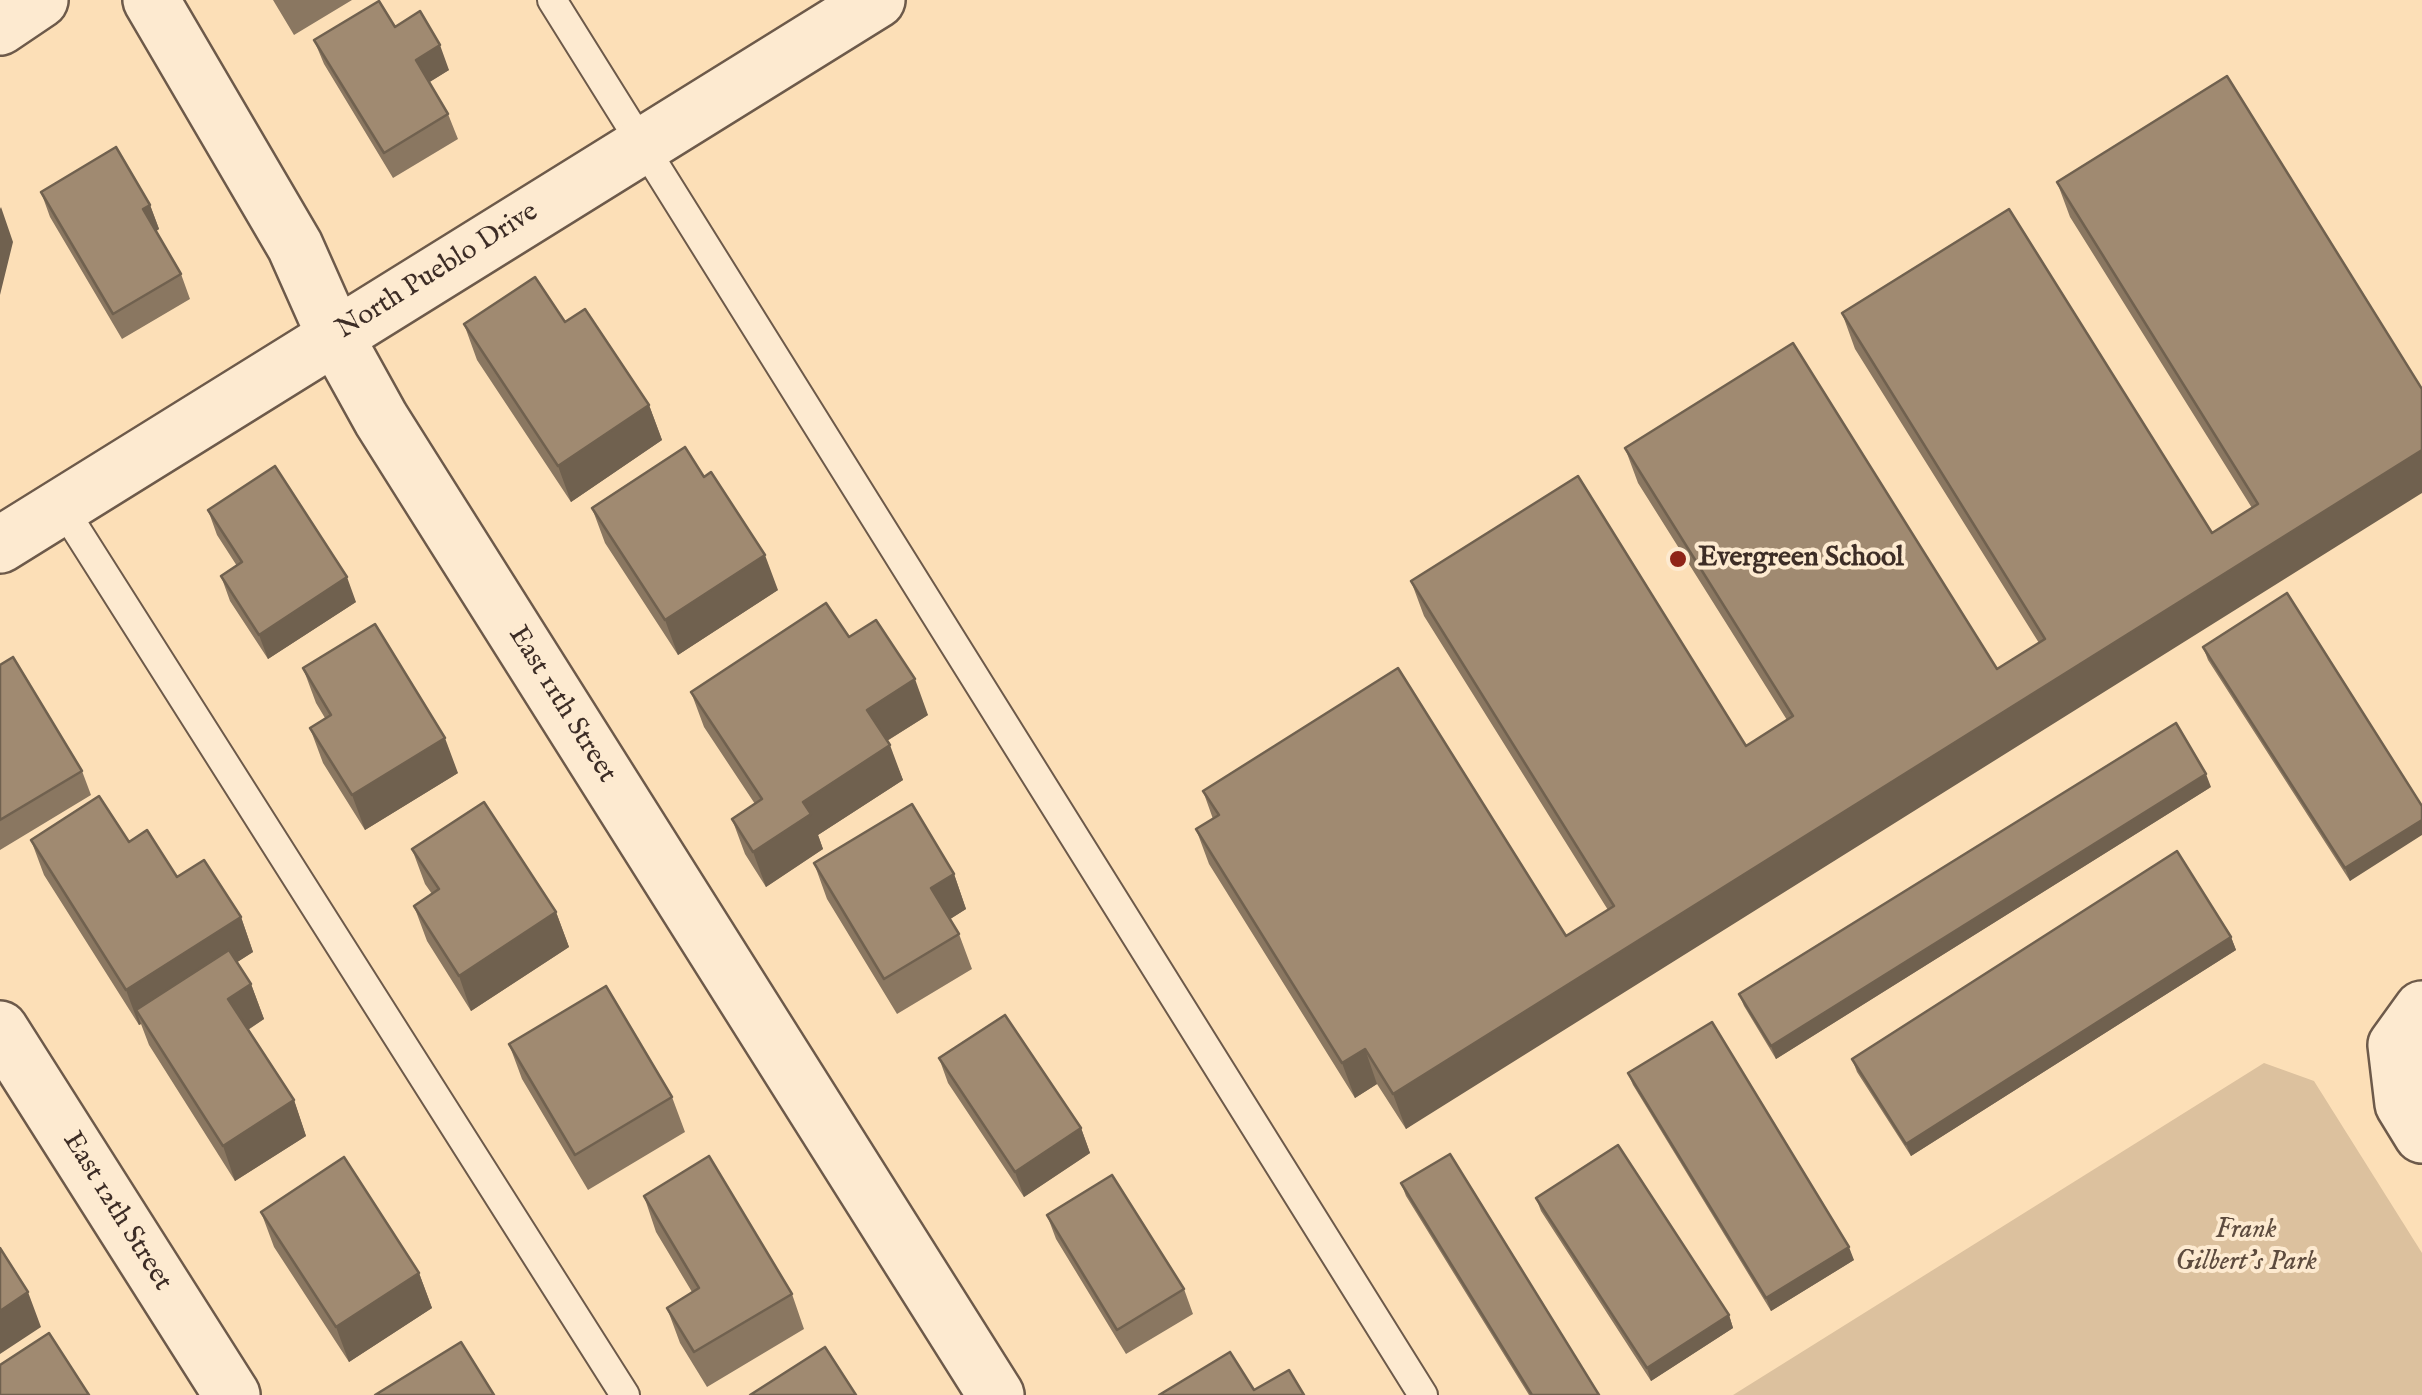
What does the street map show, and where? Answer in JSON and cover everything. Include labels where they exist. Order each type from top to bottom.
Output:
[{"type":"street","points":[[0,27],[40,0]]},
{"type":"street","name":"East 11th Street","points":[[151,0],[295,246],[334,336],[381,419],[996,1395]]},
{"type":"street","name":"North Pueblo Drive","points":[[0,545],[877,0]]},
{"type":"street","points":[[2409,1027],[2403,1104],[2422,1135]]},
{"type":"street","name":"East 12th Street","points":[[0,1029],[232,1395]]},
{"type":"lane","points":[[552,0],[1422,1395]]},
{"type":"lane","points":[[62,507],[625,1395]]},
{"type":"green space","name":"Frank Gilbert's Park","points":[[2264,1063],[2314,1081],[2422,1253],[2422,1395],[1733,1395]]},
{"type":"building","points":[[379,1],[395,27],[420,11],[440,45],[416,60],[448,114],[384,153],[314,40]]},
{"type":"building","points":[[2227,76],[2422,389],[2422,450],[1393,1094],[1365,1049],[1342,1063],[1196,829],[1219,815],[1203,791],[1398,668],[1566,936],[1614,906],[1411,581],[1578,476],[1746,746],[1793,716],[1625,448],[1793,343],[1997,669],[2045,639],[1842,313],[2009,209],[2212,533],[2258,504],[2057,182]]},
{"type":"building","points":[[116,147],[150,205],[143,209],[181,274],[113,314],[41,192]]},
{"type":"building","points":[[535,277],[565,322],[585,309],[649,405],[558,466],[464,324]]},
{"type":"building","points":[[685,447],[704,477],[711,472],[765,555],[665,620],[592,508]]},
{"type":"building","points":[[275,466],[347,577],[259,635],[221,576],[242,562],[208,510]]},
{"type":"building","points":[[2287,593],[2422,806],[2422,820],[2345,868],[2203,647]]},
{"type":"building","points":[[826,603],[849,637],[876,620],[915,679],[867,710],[890,745],[803,802],[811,814],[753,852],[732,819],[762,799],[691,692]]},
{"type":"building","points":[[375,624],[445,738],[352,795],[310,728],[331,715],[303,668]]},
{"type":"building","points":[[13,657],[82,771],[0,820],[0,665]]},
{"type":"building","points":[[2176,723],[2206,774],[1771,1046],[1739,994]]},
{"type":"building","points":[[99,796],[129,842],[147,830],[177,877],[204,860],[241,917],[126,990],[31,840]]},
{"type":"building","points":[[484,802],[556,912],[459,976],[414,906],[439,889],[412,849]]},
{"type":"building","points":[[912,804],[954,874],[931,888],[959,934],[884,979],[814,863]]},
{"type":"building","points":[[2177,851],[2231,937],[1906,1144],[1852,1059]]},
{"type":"building","points":[[229,950],[251,984],[228,999],[294,1100],[223,1146],[136,1010]]},
{"type":"building","points":[[606,986],[672,1097],[575,1155],[509,1044]]},
{"type":"building","points":[[1005,1015],[1081,1128],[1015,1172],[939,1058]]},
{"type":"building","points":[[1712,1022],[1849,1247],[1766,1298],[1628,1073]]},
{"type":"building","points":[[1618,1145],[1729,1315],[1647,1368],[1536,1198]]},
{"type":"building","points":[[1450,1154],[1599,1395],[1532,1395],[1401,1183]]},
{"type":"building","points":[[709,1156],[792,1294],[694,1352],[667,1308],[699,1288],[644,1196]]},
{"type":"building","points":[[344,1157],[419,1273],[336,1327],[261,1212]]},
{"type":"building","points":[[1112,1175],[1184,1289],[1117,1330],[1047,1215]]},
{"type":"building","points":[[0,1248],[28,1292],[0,1311]]},
{"type":"building","points":[[49,1333],[89,1395],[0,1395],[0,1365]]},
{"type":"building","points":[[461,1342],[494,1395],[375,1395]]},
{"type":"building","points":[[825,1347],[856,1395],[750,1395]]},
{"type":"building","points":[[1230,1352],[1254,1390],[1289,1370],[1304,1395],[1159,1395]]},
{"type":"place","name":"Evergreen School","points":[[1678,559]]}]
